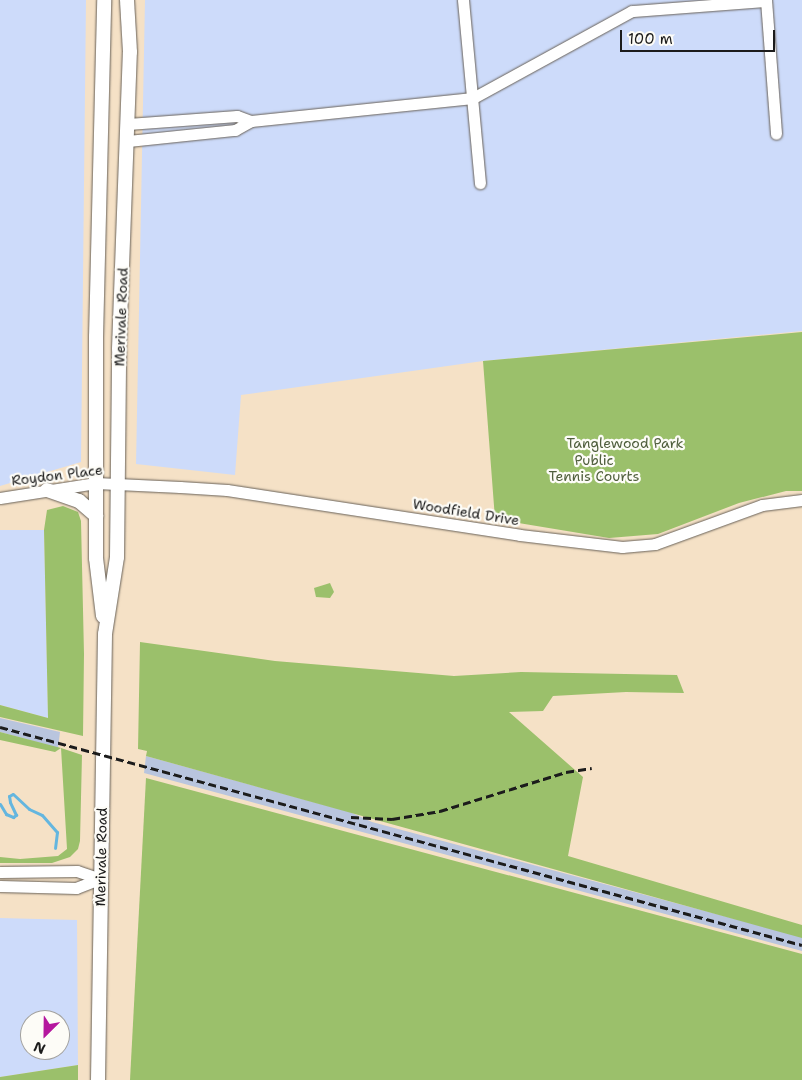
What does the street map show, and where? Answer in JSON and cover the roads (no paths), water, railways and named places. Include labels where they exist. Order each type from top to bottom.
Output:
[{"type":"main road","name":"Merivale Road","points":[[104,0],[96,338],[96,558],[105,634]]},
{"type":"main road","name":"Merivale Road","points":[[98,1080],[105,634],[116,557],[119,484],[119,349],[130,52],[127,0]]},
{"type":"main road","points":[[47,490],[79,501],[96,516]]},
{"type":"street","points":[[463,0],[480,183]]},
{"type":"street","points":[[128,124],[237,116],[251,121],[473,98],[632,12],[766,0],[776,134]]},
{"type":"street","points":[[128,140],[239,129],[251,121]]},
{"type":"street","name":"Roydon Place","points":[[0,498],[96,483],[119,484]]},
{"type":"street","name":"Woodfield Drive","points":[[119,484],[227,490],[511,534],[622,547],[655,544],[762,505],[802,500]]},
{"type":"street","points":[[0,872],[77,871],[100,879]]},
{"type":"street","points":[[0,886],[76,888],[100,879]]},
{"type":"waterway","points":[[0,804],[6,814],[13,817],[16,815],[9,796],[13,794],[29,809],[42,815],[57,832],[55,848]]},
{"type":"railway","points":[[0,727],[802,945]]},
{"type":"railway","points":[[351,817],[392,819],[440,811],[566,772],[592,768]]},
{"type":"park label","name":"Tanglewood Park","points":[[625,443]]},
{"type":"park label","name":"Public Tennis Courts","points":[[594,468]]}]
